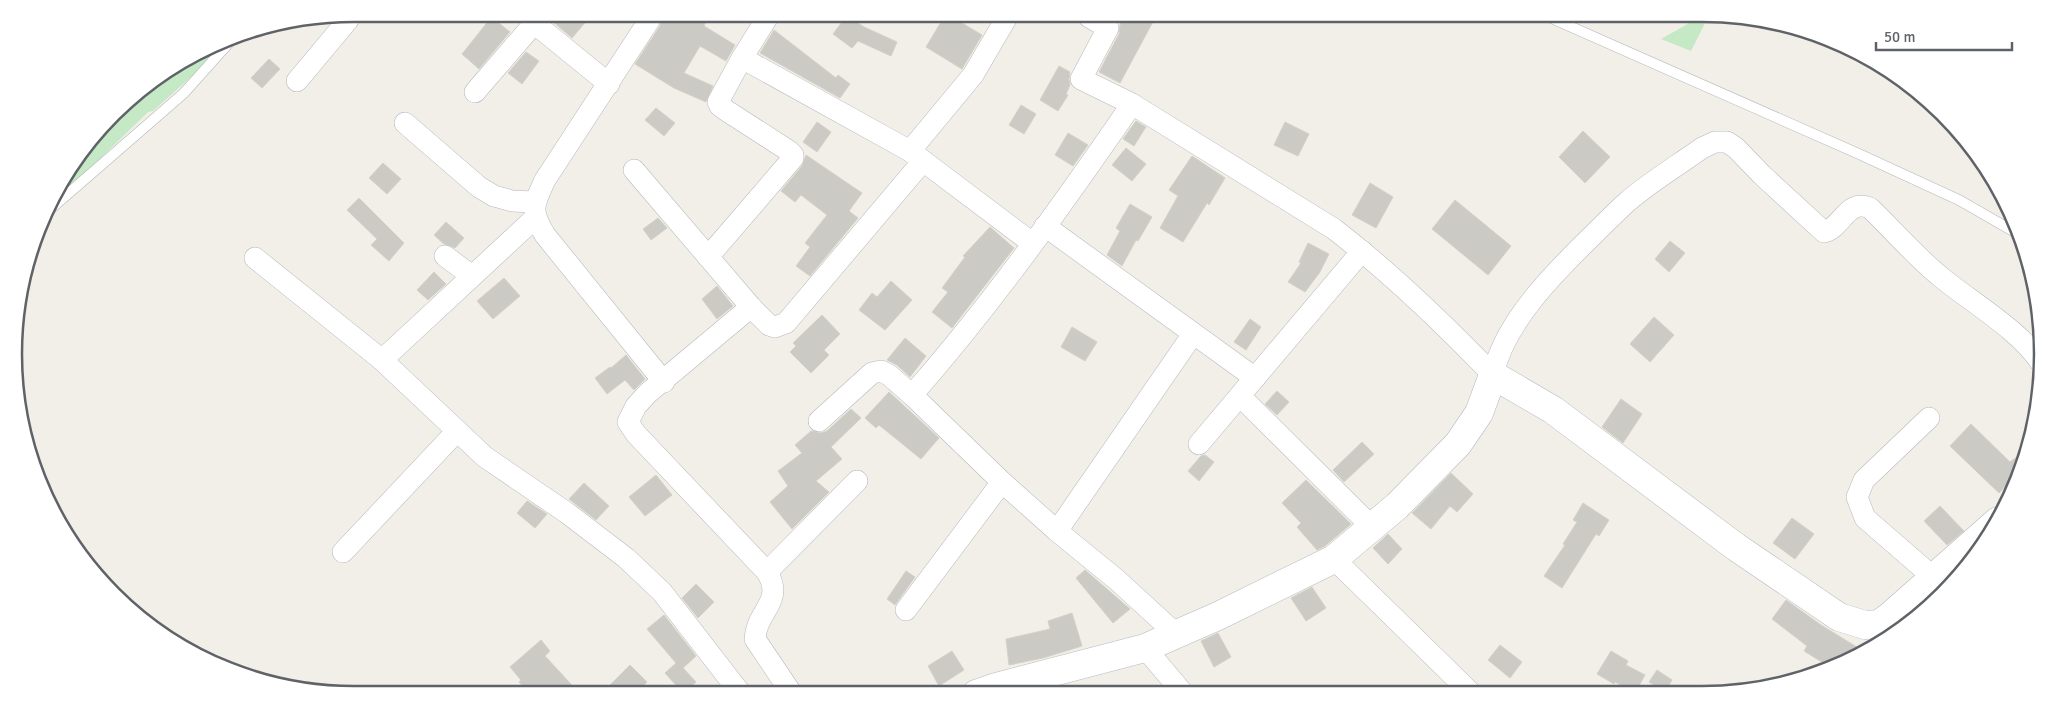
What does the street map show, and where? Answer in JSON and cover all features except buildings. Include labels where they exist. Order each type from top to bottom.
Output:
[{"type":"street","points":[[297,81],[346,22]]},
{"type":"street","points":[[476,92],[535,22]]},
{"type":"street","points":[[537,22],[609,84]]},
{"type":"street","points":[[382,360],[472,276],[535,210],[545,180],[648,22]]},
{"type":"street","points":[[708,257],[793,158],[789,151],[719,104],[719,98],[764,22]]},
{"type":"street","points":[[634,170],[751,307],[769,325],[775,327],[786,323],[916,156],[973,74],[1004,22]]},
{"type":"street","points":[[1111,22],[1081,80],[1132,104],[1334,229],[1438,317],[1493,374],[1553,410],[1736,547],[1839,617],[1865,625],[1879,624],[1907,602],[1979,537]]},
{"type":"street","points":[[742,58],[916,156],[1032,243]]},
{"type":"street","points":[[912,395],[949,353],[996,294],[1132,104]]},
{"type":"street","points":[[405,123],[479,187],[494,196],[535,210],[545,234],[664,382]]},
{"type":"street","points":[[1005,686],[1145,648],[1177,635],[1334,559],[1398,506],[1458,444],[1479,413],[1496,360],[1505,340],[1519,317],[1567,260],[1628,202],[1702,148],[1715,142],[1727,142],[1736,148],[1762,175],[1824,232],[1830,231],[1845,212],[1864,205],[1870,208],[1940,277],[2009,330],[2033,352]]},
{"type":"street","points":[[1044,226],[1255,378]]},
{"type":"street","points":[[1199,444],[1362,251]]},
{"type":"street","points":[[444,256],[472,276]]},
{"type":"street","points":[[255,258],[382,360],[485,457],[626,558],[662,592],[735,686]]},
{"type":"street","points":[[751,307],[664,382],[648,393],[636,406],[628,422],[629,426],[768,572],[773,582],[774,593],[771,603],[756,630],[756,639],[787,686]]},
{"type":"street","points":[[1057,531],[1193,334]]},
{"type":"street","points":[[819,421],[872,373],[881,371],[889,375],[1002,482],[1057,531],[1117,580],[1177,635]]},
{"type":"street","points":[[1240,396],[1372,527]]},
{"type":"street","points":[[1929,418],[1864,480],[1857,497],[1865,518],[1933,577]]},
{"type":"street","points":[[343,552],[457,431]]},
{"type":"street","points":[[768,572],[857,481]]},
{"type":"street","points":[[906,610],[1002,482]]},
{"type":"street","points":[[1334,559],[1464,686]]},
{"type":"street","points":[[1145,648],[1176,686]]},
{"type":"lane","points":[[1560,22],[1868,158],[1959,200],[2009,228]]},
{"type":"lane","points":[[61,200],[184,93],[222,50]]},
{"type":"green space","points":[[1689,22],[1705,22],[1691,51],[1661,39]]},
{"type":"green space","points":[[220,51],[153,111],[148,112],[65,191],[91,152],[136,105],[170,78]]}]
